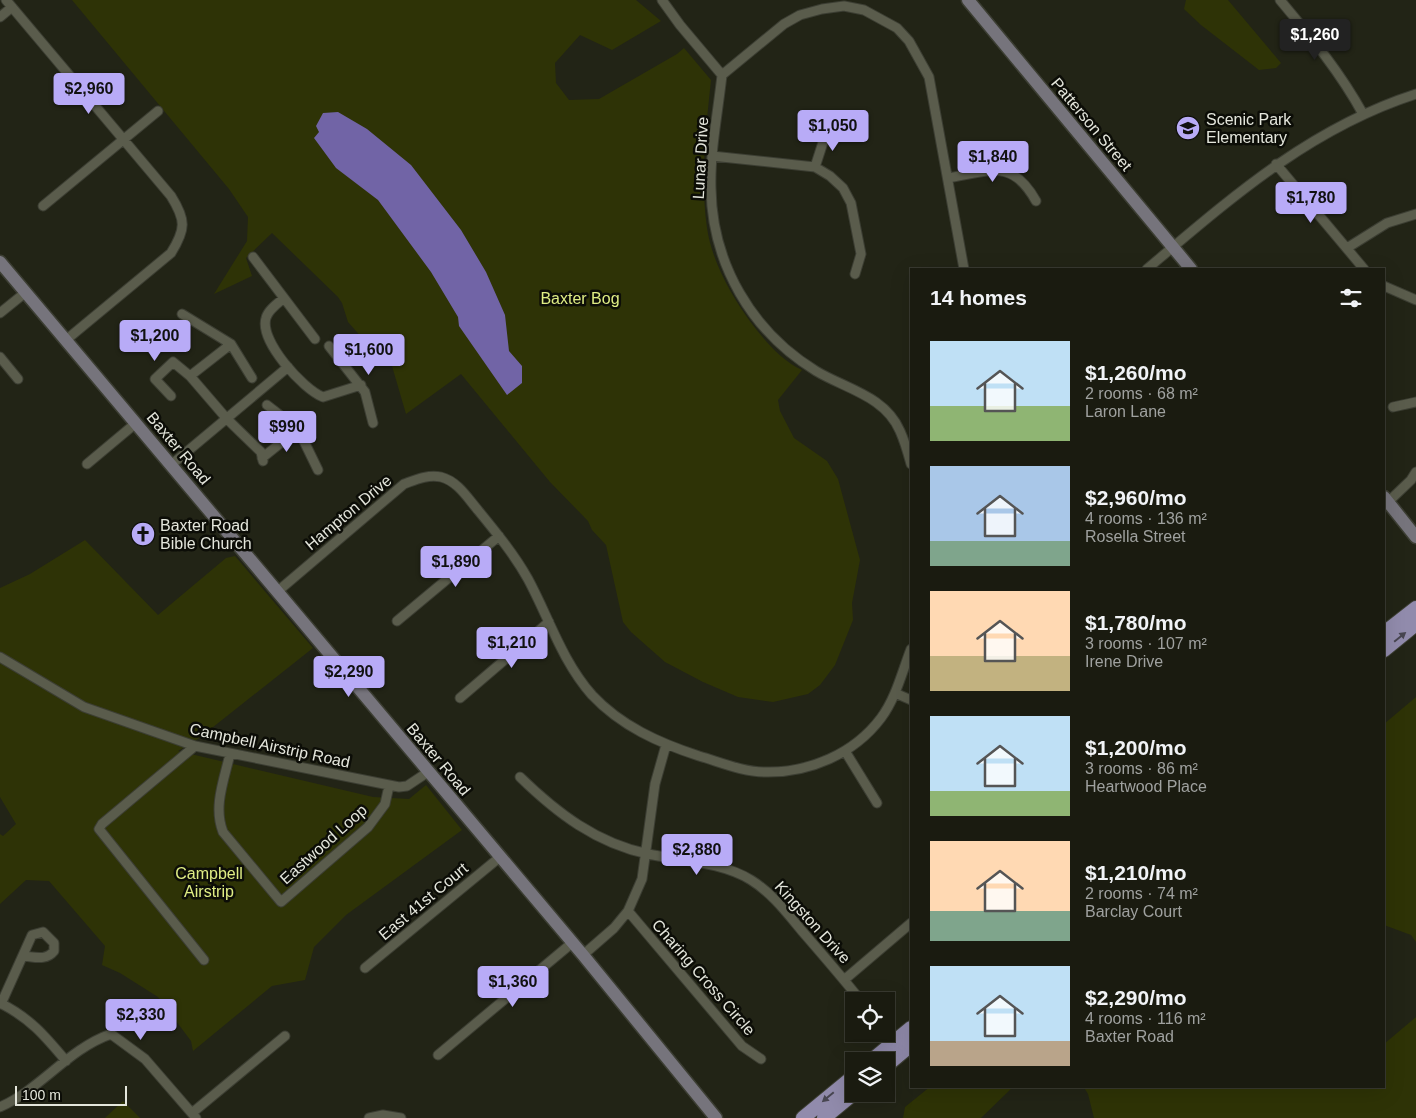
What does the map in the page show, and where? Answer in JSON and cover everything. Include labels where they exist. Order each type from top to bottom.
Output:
[{"type":"main road","points":[[1385,632],[1416,608]]},
{"type":"main road","points":[[1385,649],[1416,624]]},
{"type":"main road","points":[[885,1052],[899,1043],[910,1029]]},
{"type":"main road","points":[[803,1118],[845,1083]]},
{"type":"main road","points":[[824,1118],[845,1100]]},
{"type":"street","points":[[662,0],[680,25],[722,75],[784,24],[800,15],[844,3],[864,10],[897,28],[922,60],[930,77],[964,268]]},
{"type":"street","name":"Patterson Street","points":[[968,0],[1190,268]]},
{"type":"street","points":[[1280,0],[1328,58],[1347,85],[1363,114]]},
{"type":"street","points":[[0,17],[9,4],[124,139],[171,196],[180,210],[183,226],[180,239],[171,253],[66,340]]},
{"type":"street","name":"Lunar Drive","points":[[722,75],[710,188],[713,219],[729,275],[742,300],[775,340],[816,371],[878,402],[891,416],[900,431],[910,461]]},
{"type":"street","points":[[1148,268],[1276,164],[1335,128],[1363,114],[1416,94]]},
{"type":"street","points":[[43,206],[158,111]]},
{"type":"street","points":[[815,167],[828,130]]},
{"type":"street","points":[[712,156],[815,167],[830,176],[843,188],[852,203],[861,254],[855,274]]},
{"type":"street","points":[[1276,164],[1363,268]]},
{"type":"street","points":[[948,178],[994,171],[1010,172],[1027,185],[1036,201]]},
{"type":"street","points":[[1347,248],[1387,223],[1416,214]]},
{"type":"street","points":[[252,257],[316,339]]},
{"type":"street","name":"Baxter Road","points":[[0,262],[583,955],[716,1118]]},
{"type":"street","points":[[1385,286],[1416,300]]},
{"type":"street","points":[[0,313],[26,292]]},
{"type":"street","points":[[284,298],[266,316],[265,326],[269,338],[288,367],[304,386],[323,397],[361,385]]},
{"type":"street","points":[[182,314],[231,344],[252,378]]},
{"type":"street","points":[[190,376],[231,344]]},
{"type":"street","points":[[329,346],[361,385],[365,392],[373,423]]},
{"type":"street","points":[[0,357],[18,379]]},
{"type":"street","points":[[171,396],[155,379],[158,374],[173,362],[178,364],[190,376],[227,419],[261,452],[262,459],[298,429]]},
{"type":"street","points":[[172,465],[288,367]]},
{"type":"street","points":[[1393,407],[1416,402]]},
{"type":"street","points":[[267,405],[298,429],[318,470]]},
{"type":"street","points":[[87,464],[136,423]]},
{"type":"street","points":[[1415,474],[1386,500],[1416,537]]},
{"type":"street","name":"Hampton Drive","points":[[278,591],[404,484],[423,478],[440,477],[450,481],[460,489],[499,536],[528,578],[564,656],[593,696],[613,714],[638,731],[666,745],[736,767],[764,772],[796,770],[826,761],[845,751]]},
{"type":"street","points":[[397,621],[499,536]]},
{"type":"street","points":[[460,698],[549,622]]},
{"type":"street","points":[[877,803],[845,751],[865,735],[881,718],[895,693],[910,652]]},
{"type":"street","name":"Campbell Airstrip Road","points":[[0,657],[84,707],[195,746],[389,786],[407,786],[428,772]]},
{"type":"street","points":[[895,693],[910,700]]},
{"type":"street","points":[[583,955],[614,928],[628,911],[642,879],[647,854],[649,823],[655,784],[666,745]]},
{"type":"street","points":[[195,746],[102,824],[99,829],[204,960]]},
{"type":"street","name":"Eastwood Loop","points":[[230,754],[218,811],[219,822],[223,832],[281,902],[368,827],[385,804],[389,786]]},
{"type":"street","name":"Kingston Drive","points":[[520,777],[557,811],[596,837],[620,847],[647,854],[733,871],[751,880],[767,891],[854,992]]},
{"type":"street","name":"East 41st Court","points":[[365,968],[500,857]]},
{"type":"street","name":"Charing Cross Circle","points":[[628,911],[742,1046],[761,1059]]},
{"type":"street","points":[[844,980],[910,924]]},
{"type":"street","points":[[438,1055],[572,943]]},
{"type":"street","points":[[23,956],[0,1004],[21,1014],[38,1028],[66,1061]]},
{"type":"street","points":[[0,1107],[34,1089],[66,1061],[95,1040],[111,1034],[145,1059],[194,1116],[285,1036]]},
{"type":"street","points":[[369,1118],[383,1116],[402,1118]]},
{"type":"green space","name":"Baxter Bog","points":[[72,0],[636,0],[661,21],[612,50],[580,35],[555,63],[556,83],[569,100],[599,99],[677,54],[684,48],[711,80],[704,154],[704,191],[707,228],[713,254],[730,291],[752,324],[768,344],[781,356],[802,370],[778,400],[780,411],[794,438],[827,461],[838,479],[860,560],[852,603],[853,620],[835,665],[820,685],[808,694],[773,702],[738,697],[703,682],[665,662],[631,632],[623,622],[606,545],[592,530],[588,521],[550,482],[461,374],[406,414],[392,366],[389,362],[385,364],[348,322],[338,297],[272,233],[246,258],[252,276],[214,294],[247,241],[248,217],[229,189]]},
{"type":"green space","points":[[1186,0],[1228,0],[1281,63],[1276,68],[1259,70],[1201,25],[1184,9]]},
{"type":"green space","name":"Campbell Airstrip","points":[[85,540],[158,615],[226,558],[235,556],[313,648],[198,739],[178,751],[373,797],[409,799],[426,785],[462,830],[346,915],[314,947],[305,980],[272,986],[193,1051],[191,1041],[158,997],[120,973],[102,965],[105,946],[49,881],[26,880],[0,904],[0,834],[3,836],[16,824],[0,797],[0,588],[30,574]]},
{"type":"green space","points":[[1416,697],[1416,942],[1411,935],[1385,925],[1385,723]]},
{"type":"green space","points":[[1416,1017],[1416,1118],[1094,1118],[1088,1094],[1084,1088],[1385,1088],[1385,1043]]},
{"type":"green space","points":[[929,1088],[1012,1088],[981,1118],[903,1118],[905,1107]]},
{"type":"green space","points":[[123,1101],[140,1118],[105,1118],[107,1116]]},
{"type":"shaded area","name":"Baxter Bog","points":[[338,112],[367,129],[411,165],[461,230],[486,272],[505,315],[509,351],[522,366],[522,383],[507,395],[459,326],[458,317],[431,272],[378,200],[336,168],[314,138],[319,132],[316,126],[323,113]]},
{"type":"place","name":"Scenic Park Elementary","points":[[1188,128]]},
{"type":"place","name":"Baxter Road Bible Church","points":[[143,534]]}]
